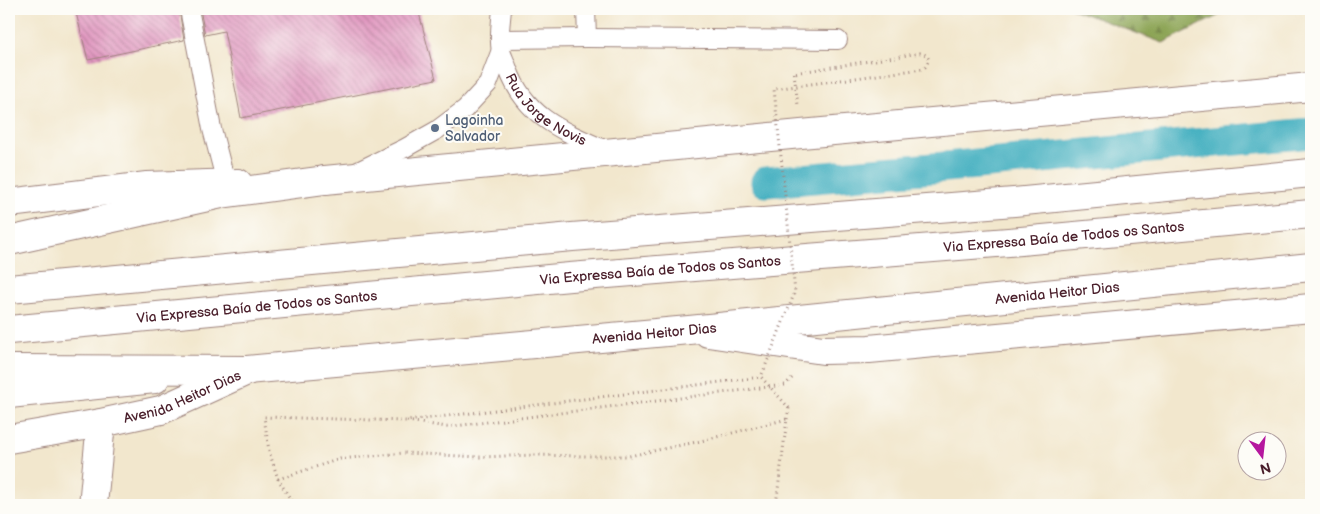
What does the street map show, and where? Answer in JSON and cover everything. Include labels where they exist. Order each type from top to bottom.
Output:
[{"type":"main road","points":[[9,241],[221,194],[335,179],[1311,87]]},
{"type":"main road","points":[[9,289],[552,239],[1014,202],[1311,173]]},
{"type":"main road","points":[[9,203],[147,186],[335,179]]},
{"type":"main road","name":"Via Expressa Baía de Todos os Santos","points":[[9,330],[550,279],[1021,241],[1311,214]]},
{"type":"main road","name":"Avenida Heitor Dias","points":[[9,439],[101,424],[161,410],[249,370],[689,330],[1311,267]]},
{"type":"main road","points":[[689,330],[823,350],[869,349],[1311,308]]},
{"type":"main road","points":[[11,382],[249,370]]},
{"type":"main road","points":[[93,505],[101,424]]},
{"type":"lane","points":[[189,9],[212,129],[226,183]]},
{"type":"lane","name":"Rua Jorge Novis","points":[[335,179],[421,139],[437,130],[465,109],[488,84],[501,45],[502,9]]},
{"type":"lane","points":[[586,9],[587,38]]},
{"type":"lane","points":[[501,45],[587,38],[838,40]]},
{"type":"lane","name":"Rua Jorge Novis","points":[[501,45],[513,83],[525,101],[535,111],[562,130],[610,152]]},
{"type":"path","points":[[761,377],[795,292],[774,89],[922,68],[925,67],[929,60],[928,56],[920,53],[794,73]]},
{"type":"path","points":[[761,377],[789,408],[776,505]]},
{"type":"path","points":[[294,505],[278,479],[268,451],[264,417],[406,421],[761,377]]},
{"type":"path","points":[[278,479],[340,459],[404,453],[480,457],[534,455],[629,456],[701,441],[787,419]]},
{"type":"green space","points":[[1072,9],[1232,9],[1163,43]]},
{"type":"building","points":[[75,9],[179,9],[184,40],[88,60]]},
{"type":"building","points":[[200,9],[418,9],[436,79],[241,118],[224,31],[205,35]]},
{"type":"waterway","points":[[766,182],[1311,133]]},
{"type":"place","name":"Lagoinha Salvador","points":[[435,128]]}]
